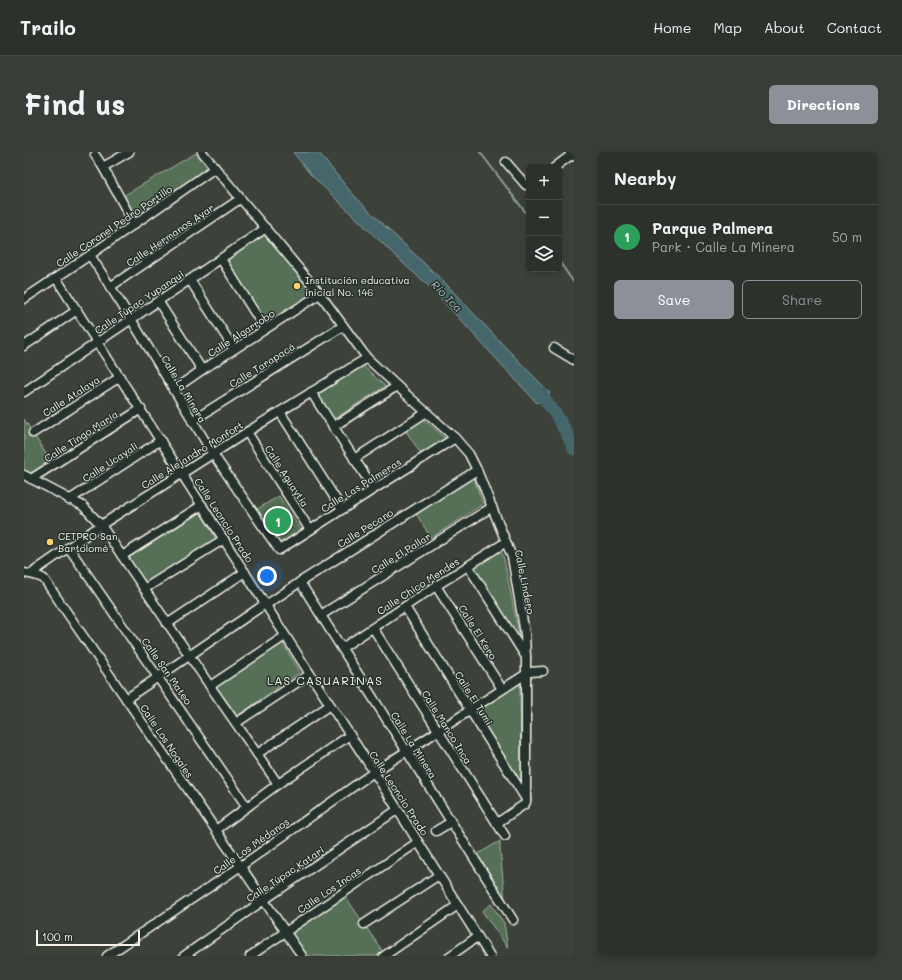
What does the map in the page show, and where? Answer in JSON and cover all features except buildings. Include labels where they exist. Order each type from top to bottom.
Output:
[{"type":"street","points":[[103,167],[129,152]]},
{"type":"street","name":"Calle Lindero","points":[[202,152],[320,294],[367,358],[455,438],[469,454],[511,553],[525,634],[526,799]]},
{"type":"street","points":[[559,164],[574,153]]},
{"type":"street","points":[[96,156],[134,224]]},
{"type":"street","points":[[506,162],[526,185]]},
{"type":"street","name":"Calle Coronel Pedro Portillo","points":[[24,299],[215,168]]},
{"type":"street","name":"Calle Hermanos Ayar","points":[[110,287],[240,199]]},
{"type":"street","name":"Calle Túpac Yupanqui","points":[[24,392],[266,228]]},
{"type":"street","name":"Calle La Minera","points":[[90,255],[131,319],[213,454],[279,550]]},
{"type":"street","points":[[220,259],[265,329]]},
{"type":"street","name":"Calle Leoncio Prado","points":[[56,278],[161,440],[265,605],[374,772],[490,956]]},
{"type":"street","points":[[190,280],[234,349]]},
{"type":"street","name":"Calle Algarrobo","points":[[173,390],[320,294]]},
{"type":"street","points":[[158,301],[202,370]]},
{"type":"street","points":[[24,346],[77,310]]},
{"type":"street","name":"Calle Tarapacá","points":[[192,421],[343,326]]},
{"type":"street","points":[[554,348],[574,360]]},
{"type":"street","name":"Calle Alejandro Monfort","points":[[35,575],[34,572],[36,570],[101,525],[367,358]]},
{"type":"street","name":"Calle Atalaya","points":[[33,433],[120,377]]},
{"type":"street","points":[[333,427],[397,386]]},
{"type":"street","points":[[311,392],[374,488]]},
{"type":"street","name":"Calle Tingo María","points":[[28,477],[141,409]]},
{"type":"street","points":[[280,412],[342,509]]},
{"type":"street","points":[[354,459],[426,412]]},
{"type":"street","name":"Calle Aguaytia","points":[[247,432],[310,530]]},
{"type":"street","name":"Calle Las Palmeras","points":[[279,550],[374,488],[455,438]]},
{"type":"street","name":"Calle Ucayali","points":[[69,500],[161,440]]},
{"type":"street","name":"Calle Pecano","points":[[126,699],[189,655],[300,582],[477,470]]},
{"type":"street","points":[[28,477],[69,500],[83,506],[101,525],[167,624],[278,784]]},
{"type":"street","points":[[122,556],[202,505]]},
{"type":"street","name":"Calle El Pallar","points":[[321,615],[492,507]]},
{"type":"street","points":[[144,589],[224,539]]},
{"type":"street","name":"Calle Chico Mendes","points":[[342,648],[506,542]]},
{"type":"street","name":"Calle San Mateo","points":[[69,548],[247,807]]},
{"type":"street","points":[[468,566],[526,657]]},
{"type":"street","points":[[167,624],[245,572]]},
{"type":"street","name":"Calle Los Nogales","points":[[24,573],[40,576],[44,579],[302,956]]},
{"type":"street","name":"Calle La Minera","points":[[300,582],[513,920]]},
{"type":"street","name":"Calle El Kero","points":[[436,586],[502,689]]},
{"type":"street","name":"Calle El Tumi","points":[[405,607],[526,799]]},
{"type":"street","name":"Calle Manco Inca","points":[[372,628],[505,836]]},
{"type":"street","points":[[210,686],[285,636]]},
{"type":"street","points":[[526,674],[530,672],[543,671]]},
{"type":"street","points":[[236,723],[310,674]]},
{"type":"street","name":"Calle Los Médanos","points":[[107,956],[241,866],[374,772],[526,674]]},
{"type":"street","points":[[257,754],[330,705]]},
{"type":"street","points":[[216,830],[278,784],[350,735]]},
{"type":"street","points":[[497,823],[525,804],[526,799]]},
{"type":"street","name":"Calle Túpac Katari","points":[[184,956],[397,810]]},
{"type":"street","points":[[436,832],[451,822]]},
{"type":"street","name":"Calle Los Incas","points":[[250,956],[418,842]]},
{"type":"street","points":[[364,924],[439,875]]},
{"type":"street","points":[[384,956],[458,905]]},
{"type":"street","points":[[450,956],[479,939]]},
{"type":"green space","points":[[196,153],[210,168],[136,219],[123,196]]},
{"type":"green space","points":[[265,234],[314,294],[266,324],[226,261]]},
{"type":"green space","points":[[360,363],[385,386],[331,421],[314,393]]},
{"type":"green space","points":[[421,417],[445,438],[421,454],[404,428]]},
{"type":"green space","points":[[24,419],[51,462],[31,475],[24,472]]},
{"type":"green space","points":[[473,476],[483,504],[431,538],[415,512]]},
{"type":"green space","points":[[279,496],[302,531],[276,547],[254,511]]},
{"type":"green space","points":[[200,512],[217,540],[143,587],[124,560]]},
{"type":"green space","points":[[500,548],[504,559],[519,635],[517,637],[470,567]]},
{"type":"green space","points":[[282,642],[300,672],[233,719],[212,688]]},
{"type":"green space","points":[[517,683],[520,685],[521,782],[518,782],[472,712]]},
{"type":"green space","points":[[500,841],[500,849],[506,911],[473,857]]},
{"type":"green space","points":[[345,896],[383,952],[376,956],[303,956],[289,934]]},
{"type":"green space","points":[[491,904],[504,923],[508,948],[482,911]]},
{"type":"water","name":"Río Ica","points":[[293,152],[318,152],[366,208],[446,284],[550,393],[537,403],[430,287],[310,174]]},
{"type":"waterway","points":[[480,152],[526,213]]},
{"type":"waterway","points":[[562,265],[574,283]]},
{"type":"waterway","name":"Río Ica","points":[[533,386],[546,401],[566,431],[574,449]]},
{"type":"place","name":"Institución educativa inicial No. 146","points":[[297,286]]},
{"type":"place","name":"Parque Palmera","points":[[278,521]]},
{"type":"place","name":"CETPRO San Bartolomé","points":[[50,542]]},
{"type":"district","name":"LAS CASUARINAS","points":[[325,680]]}]
